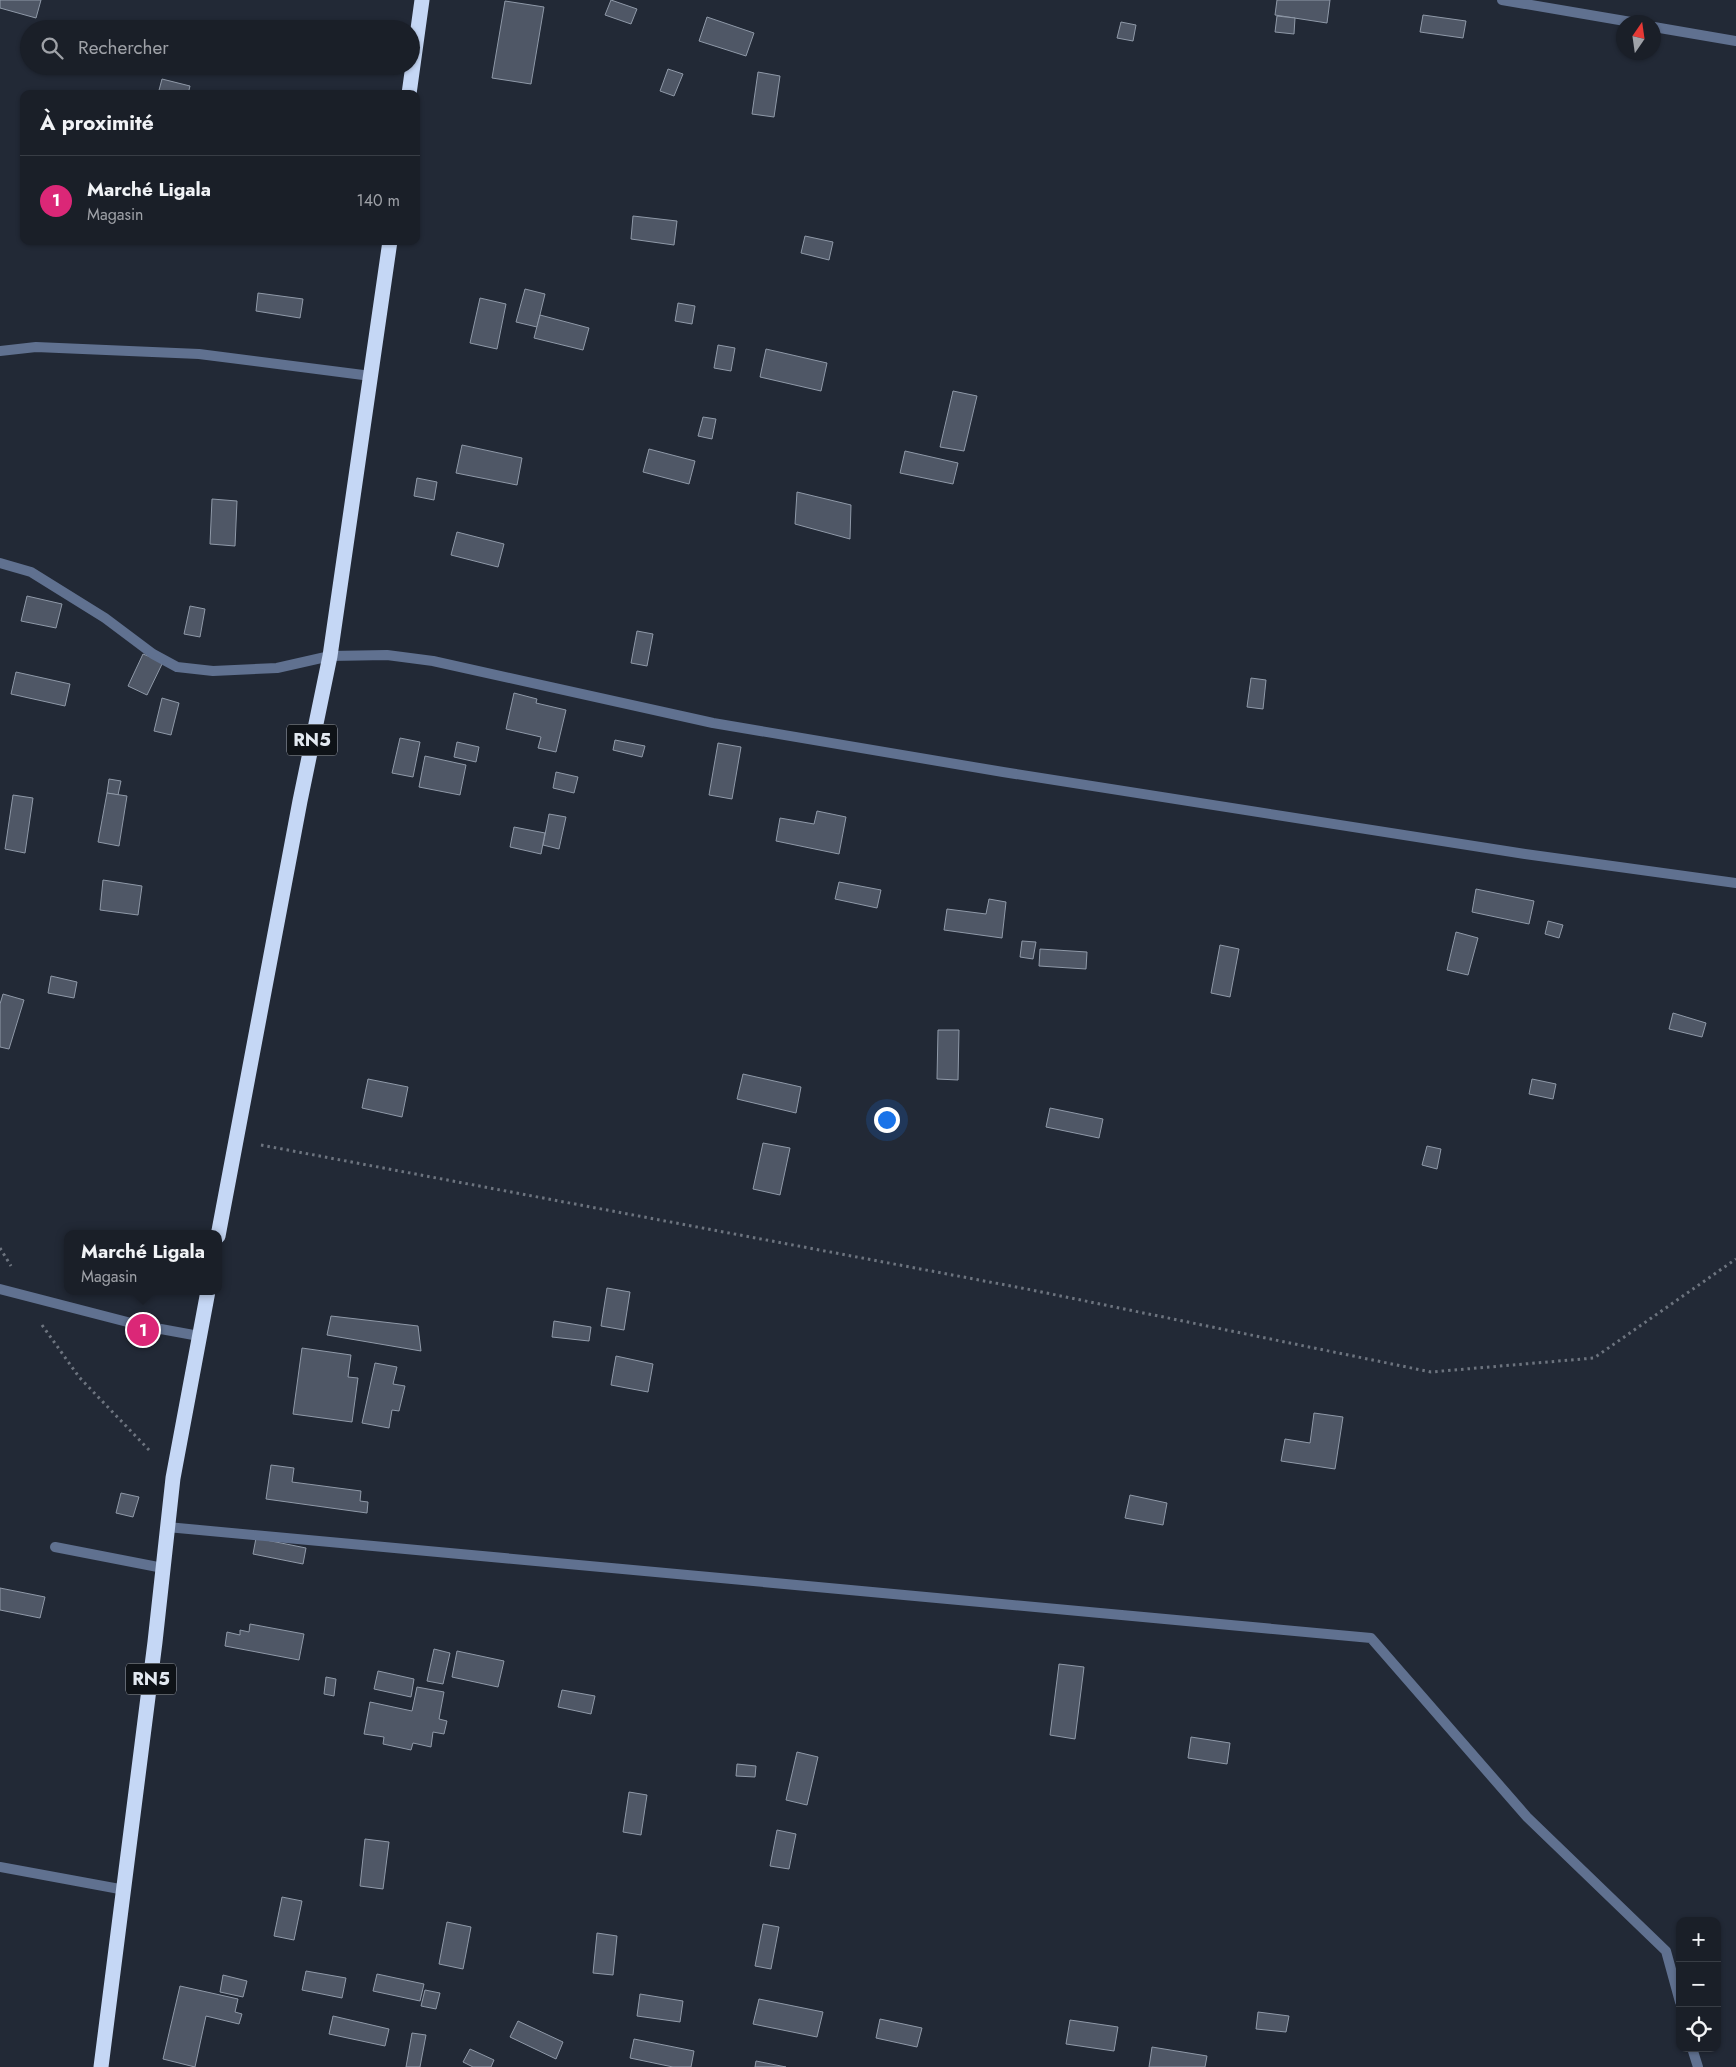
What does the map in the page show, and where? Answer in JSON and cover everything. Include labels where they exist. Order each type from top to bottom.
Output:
[{"type":"highway","points":[[419,20],[422,0]]},
{"type":"highway","points":[[410,90],[412,75]]},
{"type":"highway","name":"RN5","points":[[219,1230],[300,801],[330,656],[341,569],[389,245]]},
{"type":"highway","name":"RN5","points":[[101,2067],[173,1478],[207,1295]]},
{"type":"street","points":[[1502,0],[1616,19]]},
{"type":"street","points":[[1661,27],[1736,41]]},
{"type":"street","points":[[0,351],[36,347],[199,354],[371,376]]},
{"type":"street","points":[[0,563],[31,572],[106,618],[153,654],[177,667],[213,671],[277,668],[330,656],[387,654],[433,661],[714,723],[1013,773],[1525,854],[1736,883]]},
{"type":"street","points":[[0,1289],[139,1325],[199,1336]]},
{"type":"street","points":[[168,1527],[1371,1638],[1527,1817],[1666,1951],[1676,1987]]},
{"type":"street","points":[[55,1547],[163,1568]]},
{"type":"street","points":[[0,1867],[124,1890]]},
{"type":"street","points":[[1693,2052],[1698,2067]]},
{"type":"path","points":[[236,1140],[1027,1289],[1431,1372],[1594,1358],[1736,1259]]},
{"type":"path","points":[[0,1248],[27,1295],[43,1328],[79,1377],[134,1433],[173,1478]]},
{"type":"building","points":[[0,0],[41,0],[36,18],[0,8]]},
{"type":"building","points":[[611,0],[637,9],[631,24],[605,15]]},
{"type":"building","points":[[1277,0],[1330,0],[1327,23],[1275,15]]},
{"type":"building","points":[[505,1],[544,7],[531,84],[492,78]]},
{"type":"building","points":[[1423,15],[1466,21],[1463,38],[1420,32]]},
{"type":"building","points":[[1277,16],[1295,18],[1294,34],[1275,32]]},
{"type":"building","points":[[707,17],[754,33],[746,56],[699,41]]},
{"type":"building","points":[[1121,22],[1136,25],[1133,41],[1117,38]]},
{"type":"building","points":[[668,69],[683,74],[674,96],[660,91]]},
{"type":"building","points":[[758,72],[780,76],[774,117],[752,114]]},
{"type":"building","points":[[162,79],[190,86],[189,90],[159,90]]},
{"type":"building","points":[[633,216],[677,221],[674,245],[631,239]]},
{"type":"building","points":[[805,236],[833,242],[829,260],[801,253]]},
{"type":"building","points":[[525,289],[545,294],[537,327],[516,322]]},
{"type":"building","points":[[258,293],[303,299],[300,318],[256,311]]},
{"type":"building","points":[[480,298],[506,304],[497,349],[470,343]]},
{"type":"building","points":[[678,303],[695,306],[692,324],[675,321]]},
{"type":"building","points":[[540,315],[589,328],[583,350],[534,338]]},
{"type":"building","points":[[718,345],[735,348],[731,371],[714,368]]},
{"type":"building","points":[[766,349],[827,363],[821,391],[760,377]]},
{"type":"building","points":[[953,391],[977,396],[964,451],[940,447]]},
{"type":"building","points":[[703,417],[716,419],[712,439],[698,436]]},
{"type":"building","points":[[462,445],[522,458],[517,485],[456,473]]},
{"type":"building","points":[[649,449],[695,461],[689,484],[643,472]]},
{"type":"building","points":[[905,451],[958,463],[953,484],[900,473]]},
{"type":"building","points":[[417,478],[437,482],[434,500],[414,496]]},
{"type":"building","points":[[797,492],[851,505],[850,539],[795,524]]},
{"type":"building","points":[[212,499],[237,501],[235,546],[210,544]]},
{"type":"building","points":[[457,532],[504,544],[498,567],[451,555]]},
{"type":"building","points":[[27,596],[62,604],[56,628],[21,621]]},
{"type":"building","points":[[190,606],[205,609],[200,637],[184,634]]},
{"type":"building","points":[[637,631],[653,634],[647,666],[631,663]]},
{"type":"building","points":[[143,654],[163,662],[147,695],[128,686]]},
{"type":"building","points":[[16,672],[70,684],[65,706],[11,694]]},
{"type":"building","points":[[1251,678],[1266,680],[1263,709],[1247,707]]},
{"type":"building","points":[[514,693],[537,699],[536,703],[566,710],[556,752],[538,748],[541,737],[506,729]]},
{"type":"building","points":[[162,698],[179,703],[171,735],[154,731]]},
{"type":"building","points":[[400,738],[420,742],[413,777],[392,773]]},
{"type":"building","points":[[615,740],[645,746],[642,757],[613,750]]},
{"type":"building","points":[[457,742],[479,747],[476,762],[454,757]]},
{"type":"building","points":[[718,743],[741,747],[732,799],[709,795]]},
{"type":"building","points":[[425,756],[466,765],[460,795],[419,787]]},
{"type":"building","points":[[556,772],[578,777],[574,793],[553,788]]},
{"type":"building","points":[[109,779],[121,781],[118,795],[107,793]]},
{"type":"building","points":[[107,793],[127,796],[119,846],[98,842]]},
{"type":"building","points":[[13,795],[33,798],[25,853],[5,849]]},
{"type":"building","points":[[817,811],[846,817],[839,854],[776,841],[780,818],[814,824]]},
{"type":"building","points":[[549,814],[566,817],[559,849],[543,845]]},
{"type":"building","points":[[514,827],[545,833],[541,854],[510,847]]},
{"type":"building","points":[[103,880],[142,886],[138,915],[100,910]]},
{"type":"building","points":[[839,882],[881,890],[877,908],[835,899]]},
{"type":"building","points":[[1476,889],[1534,901],[1529,924],[1472,912]]},
{"type":"building","points":[[989,899],[1006,902],[1002,938],[944,930],[947,909],[986,914]]},
{"type":"building","points":[[1548,921],[1563,925],[1559,938],[1545,934]]},
{"type":"building","points":[[1456,932],[1478,938],[1468,975],[1447,970]]},
{"type":"building","points":[[1022,941],[1036,942],[1033,959],[1020,957]]},
{"type":"building","points":[[1220,945],[1239,949],[1230,997],[1211,993]]},
{"type":"building","points":[[1040,949],[1087,952],[1086,969],[1039,966]]},
{"type":"building","points":[[51,976],[77,982],[74,998],[48,993]]},
{"type":"building","points":[[3,994],[24,1000],[9,1049],[0,1047],[0,1004]]},
{"type":"building","points":[[1673,1013],[1706,1023],[1702,1037],[1669,1029]]},
{"type":"building","points":[[938,1030],[959,1030],[958,1080],[937,1079]]},
{"type":"building","points":[[743,1074],[801,1087],[796,1113],[737,1099]]},
{"type":"building","points":[[368,1079],[408,1087],[402,1117],[362,1108]]},
{"type":"building","points":[[1532,1079],[1556,1084],[1553,1099],[1529,1094]]},
{"type":"building","points":[[1050,1108],[1103,1119],[1099,1138],[1046,1127]]},
{"type":"building","points":[[763,1143],[790,1148],[780,1195],[753,1189]]},
{"type":"building","points":[[1427,1146],[1441,1149],[1437,1169],[1422,1165]]},
{"type":"building","points":[[607,1288],[630,1292],[624,1330],[601,1326]]},
{"type":"building","points":[[331,1316],[418,1326],[421,1351],[327,1335]]},
{"type":"building","points":[[554,1321],[591,1327],[589,1341],[552,1337]]},
{"type":"building","points":[[302,1348],[351,1355],[348,1377],[358,1378],[352,1422],[293,1414]]},
{"type":"building","points":[[616,1356],[653,1364],[648,1392],[611,1385]]},
{"type":"building","points":[[375,1363],[397,1367],[393,1384],[405,1386],[399,1411],[392,1410],[389,1428],[362,1423]]},
{"type":"building","points":[[1314,1413],[1343,1417],[1335,1469],[1281,1461],[1285,1439],[1310,1443]]},
{"type":"building","points":[[271,1465],[294,1468],[292,1482],[361,1491],[360,1501],[368,1502],[367,1513],[266,1499]]},
{"type":"building","points":[[121,1493],[139,1497],[133,1517],[116,1513]]},
{"type":"building","points":[[1130,1495],[1167,1503],[1163,1525],[1125,1518]]},
{"type":"building","points":[[256,1538],[306,1548],[303,1564],[253,1554]]},
{"type":"building","points":[[0,1588],[45,1597],[40,1618],[0,1610]]},
{"type":"building","points":[[250,1624],[304,1634],[299,1660],[225,1646],[227,1632],[240,1635],[240,1630],[249,1632]]},
{"type":"building","points":[[434,1649],[450,1653],[443,1684],[427,1681]]},
{"type":"building","points":[[457,1651],[504,1661],[498,1687],[452,1677]]},
{"type":"building","points":[[1059,1664],[1084,1667],[1075,1739],[1050,1735]]},
{"type":"building","points":[[378,1671],[414,1679],[411,1697],[374,1689]]},
{"type":"building","points":[[326,1677],[336,1679],[334,1696],[324,1694]]},
{"type":"building","points":[[417,1687],[444,1692],[439,1719],[447,1721],[444,1734],[433,1732],[431,1747],[413,1743],[411,1750],[383,1744],[384,1737],[364,1734],[370,1702],[412,1711]]},
{"type":"building","points":[[562,1690],[595,1696],[591,1714],[558,1707]]},
{"type":"building","points":[[1191,1737],[1230,1743],[1227,1764],[1188,1758]]},
{"type":"building","points":[[797,1752],[818,1757],[807,1805],[786,1800]]},
{"type":"building","points":[[737,1764],[756,1766],[755,1777],[736,1776]]},
{"type":"building","points":[[629,1792],[647,1795],[641,1835],[623,1832]]},
{"type":"building","points":[[777,1830],[796,1834],[789,1869],[770,1866]]},
{"type":"building","points":[[365,1839],[389,1842],[383,1889],[360,1886]]},
{"type":"building","points":[[282,1897],[302,1901],[294,1940],[274,1936]]},
{"type":"building","points":[[447,1922],[471,1927],[463,1969],[439,1964]]},
{"type":"building","points":[[763,1924],[779,1927],[771,1969],[755,1966]]},
{"type":"building","points":[[597,1933],[617,1936],[613,1975],[593,1973]]},
{"type":"building","points":[[306,1971],[346,1978],[342,1998],[302,1990]]},
{"type":"building","points":[[377,1974],[424,1984],[420,2001],[373,1991]]},
{"type":"building","points":[[223,1975],[247,1981],[243,1997],[220,1992]]},
{"type":"building","points":[[180,1986],[238,1999],[235,2012],[242,2014],[239,2024],[206,2016],[195,2067],[163,2059]]},
{"type":"building","points":[[425,1990],[440,1993],[436,2009],[421,2006]]},
{"type":"building","points":[[640,1994],[683,2001],[680,2022],[637,2016]]},
{"type":"building","points":[[759,1999],[823,2012],[817,2037],[753,2024]]},
{"type":"building","points":[[1258,2012],[1289,2016],[1286,2032],[1256,2029]]},
{"type":"building","points":[[333,2016],[389,2029],[385,2046],[329,2034]]},
{"type":"building","points":[[880,2019],[922,2028],[917,2047],[876,2038]]},
{"type":"building","points":[[1070,2020],[1118,2027],[1114,2051],[1066,2044]]},
{"type":"building","points":[[518,2021],[563,2042],[556,2059],[510,2037]]},
{"type":"building","points":[[412,2033],[426,2035],[420,2067],[406,2067]]},
{"type":"building","points":[[634,2039],[694,2051],[691,2067],[673,2067],[630,2058]]},
{"type":"building","points":[[1152,2047],[1207,2056],[1205,2067],[1149,2067]]},
{"type":"building","points":[[470,2049],[494,2060],[491,2067],[473,2067],[463,2062]]},
{"type":"building","points":[[756,2061],[786,2067],[755,2067]]},
{"type":"place","name":"Marché Ligala","points":[[143,1330]]}]
